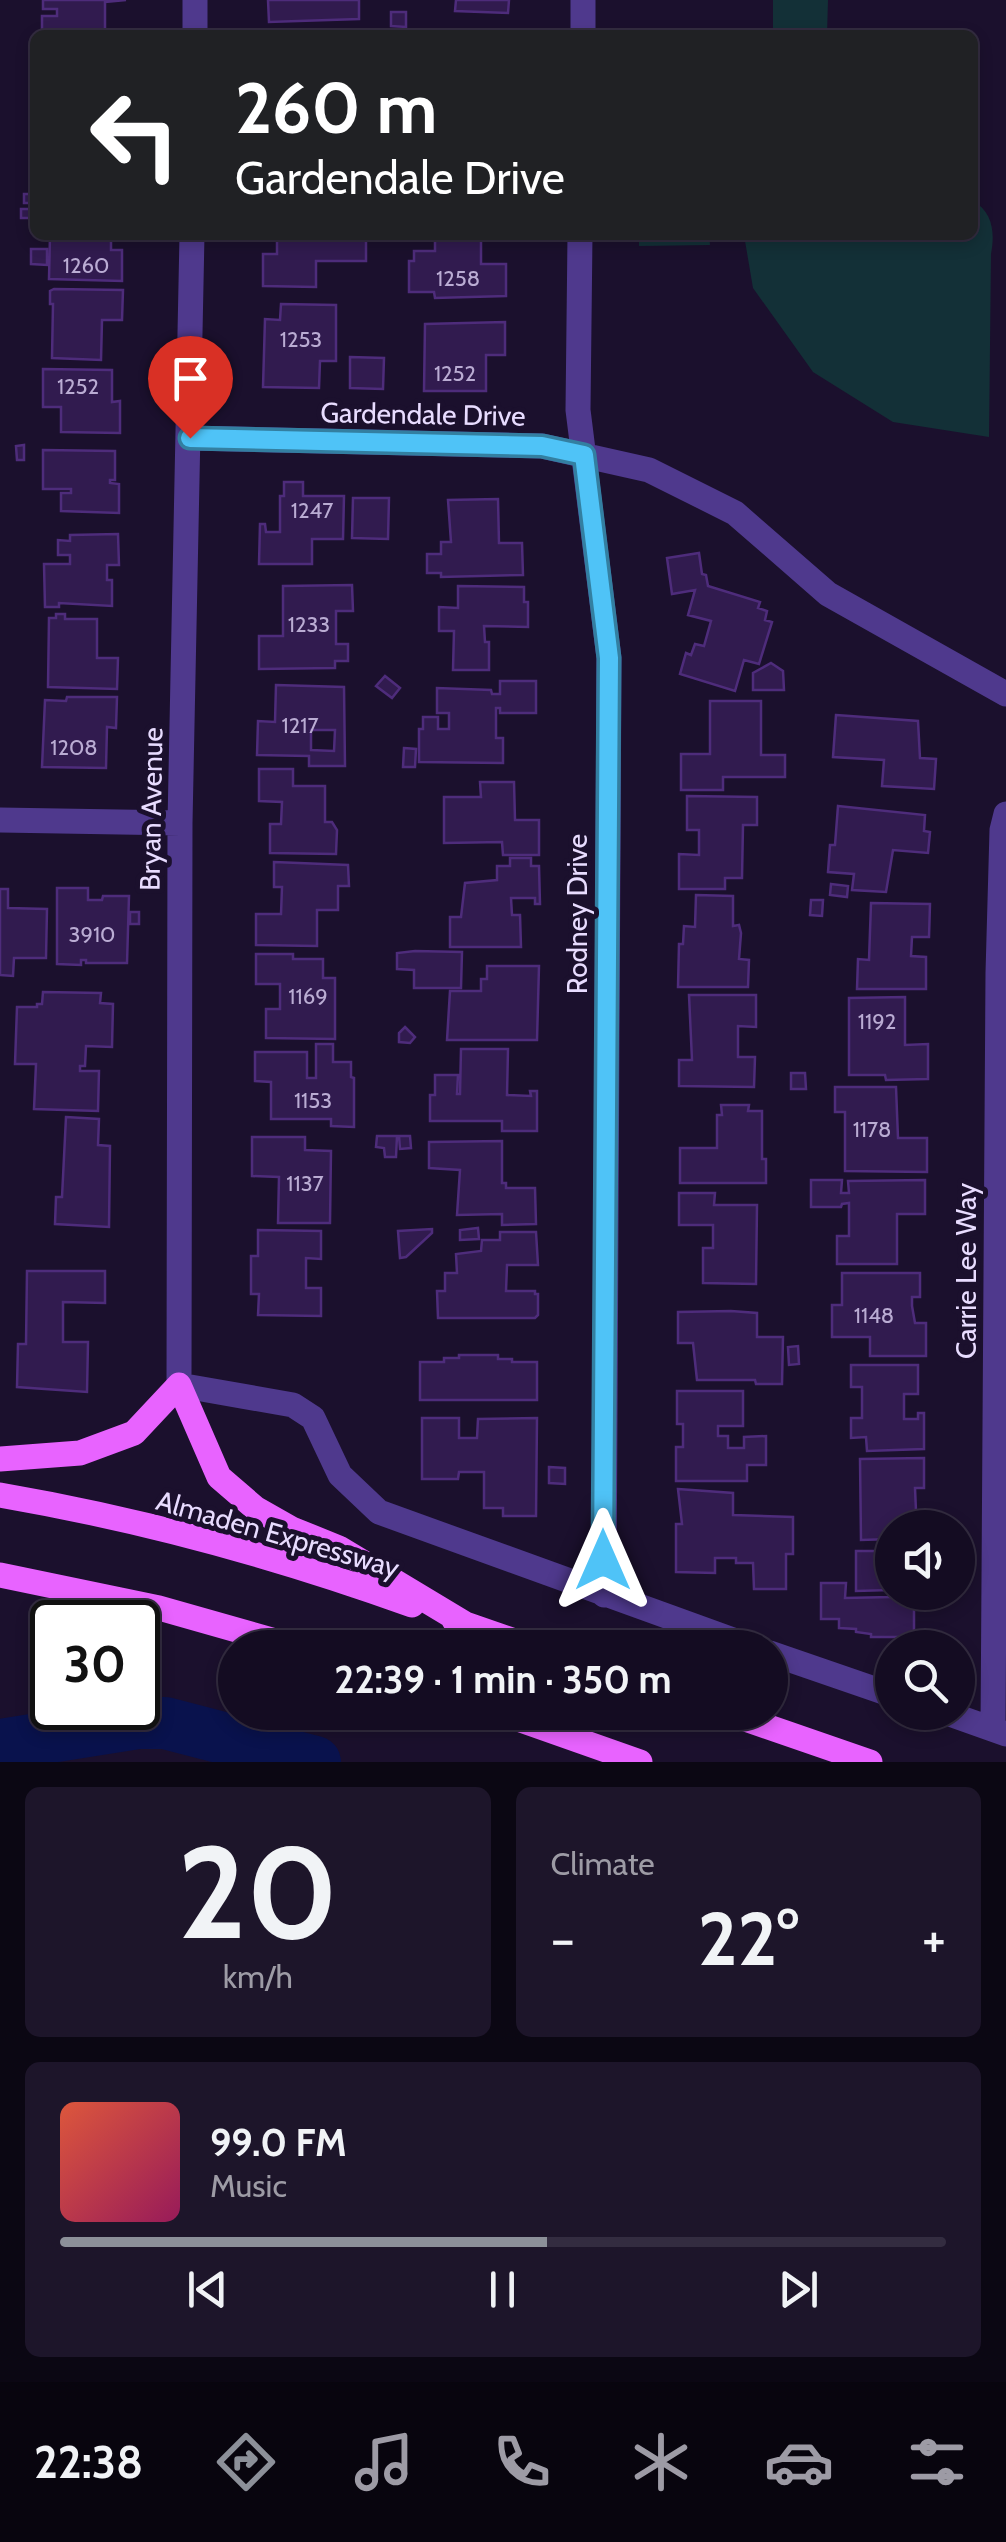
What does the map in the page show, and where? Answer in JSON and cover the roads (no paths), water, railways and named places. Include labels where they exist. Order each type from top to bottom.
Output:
[{"type":"main road","points":[[0,1459],[80,1454],[134,1434],[179,1385],[218,1478],[268,1515],[339,1548],[467,1624]]},
{"type":"main road","name":"Almaden Expressway","points":[[0,1495],[172,1532],[352,1583],[484,1630]]},
{"type":"main road","points":[[0,1575],[160,1608],[237,1630]]},
{"type":"main road","points":[[549,1730],[640,1762]]},
{"type":"main road","points":[[777,1730],[870,1762]]},
{"type":"street","points":[[195,0],[195,30]]},
{"type":"street","points":[[583,0],[583,30]]},
{"type":"street","name":"Bryan Avenue","points":[[179,1385],[180,823],[192,240]]},
{"type":"street","name":"Rodney Drive","points":[[580,240],[578,410],[609,658],[604,1595]]},
{"type":"street","name":"Gardendale Drive","points":[[190,438],[542,446],[649,470],[736,513],[828,594],[1006,694]]},
{"type":"street","name":"Carrie Lee Way","points":[[999,1732],[998,973],[1002,830],[1006,814]]},
{"type":"street","points":[[0,820],[180,823]]},
{"type":"street","points":[[179,1385],[293,1405],[313,1418],[340,1475],[378,1512],[704,1630]]},
{"type":"street","points":[[788,1659],[875,1689]]},
{"type":"street","points":[[975,1723],[999,1732]]},
{"type":"waterway","points":[[0,1745],[138,1723],[165,1723],[315,1762]]}]
